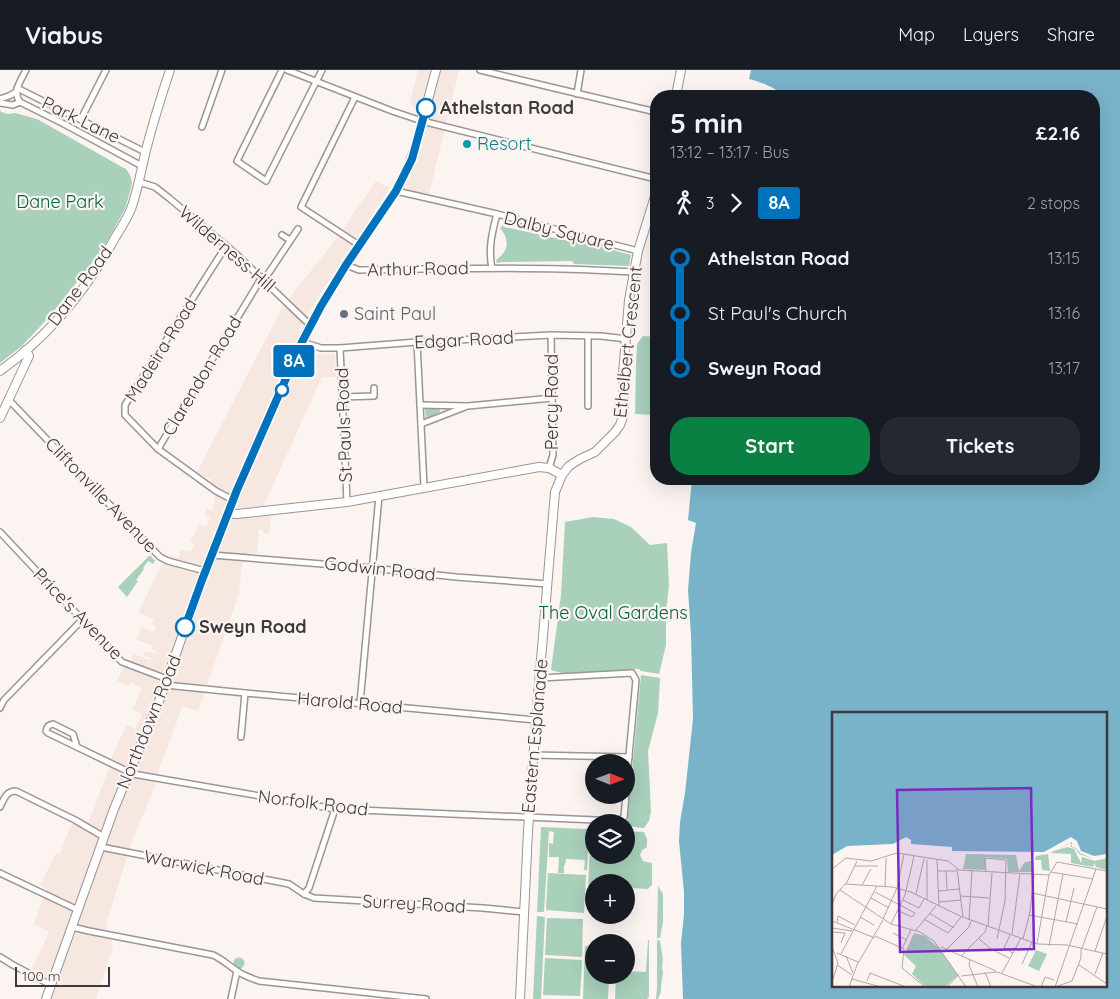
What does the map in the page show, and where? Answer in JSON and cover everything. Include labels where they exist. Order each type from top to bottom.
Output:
[{"type":"main road","name":"Dane Road","points":[[0,370],[16,359],[58,319],[96,271],[110,248],[130,210],[139,182],[156,112],[170,70]]},
{"type":"main road","name":"Northdown Road","points":[[46,999],[104,837],[166,682],[205,571],[233,500],[310,325],[346,265],[396,191],[412,159],[436,70]]},
{"type":"main road","points":[[677,90],[681,70]]},
{"type":"main road","name":"Ethelbert Crescent","points":[[562,475],[574,462],[595,452],[615,432],[620,424],[624,410],[624,374],[629,300],[638,251],[650,212]]},
{"type":"main road","points":[[0,418],[29,356],[26,350]]},
{"type":"main road","points":[[228,513],[237,514],[347,502],[539,467],[549,468],[562,475]]},
{"type":"main road","name":"Eastern Esplanade","points":[[520,999],[533,755],[556,492],[562,475]]},
{"type":"street","points":[[26,70],[17,90],[17,98],[20,102],[142,166]]},
{"type":"street","points":[[81,120],[106,70]]},
{"type":"street","points":[[202,127],[222,70]]},
{"type":"street","points":[[282,70],[237,161],[266,181],[322,70]]},
{"type":"street","points":[[287,70],[422,121],[650,178]]},
{"type":"street","points":[[480,70],[650,111]]},
{"type":"street","points":[[577,94],[581,70]]},
{"type":"street","points":[[0,99],[10,96],[17,90]]},
{"type":"street","name":"Park Lane","points":[[17,90],[146,152]]},
{"type":"street","points":[[355,97],[302,206],[360,245]]},
{"type":"street","points":[[0,103],[12,105],[20,102]]},
{"type":"street","name":"Wilderness Hill","points":[[139,182],[155,187],[226,246],[310,325]]},
{"type":"street","points":[[396,191],[496,214]]},
{"type":"street","name":"Dalby Square","points":[[634,272],[492,268],[490,244],[496,214],[638,251]]},
{"type":"street","name":"Clarendon Road","points":[[233,500],[158,449],[263,279],[298,229]]},
{"type":"street","points":[[282,234],[290,240]]},
{"type":"street","name":"Madeira Road","points":[[158,449],[125,414],[125,405],[226,246]]},
{"type":"street","name":"Arthur Road","points":[[346,265],[359,270],[492,268]]},
{"type":"street","name":"Edgar Road","points":[[302,342],[321,348],[340,348],[417,342],[551,336],[627,339]]},
{"type":"street","name":"Percy Road","points":[[549,468],[553,455],[551,336]]},
{"type":"street","points":[[588,336],[588,406]]},
{"type":"street","points":[[417,342],[424,487]]},
{"type":"street","name":"St Pauls Road","points":[[340,348],[347,502]]},
{"type":"street","points":[[342,397],[374,396],[374,388]]},
{"type":"street","points":[[420,405],[468,406],[552,398]]},
{"type":"street","name":"Cliftonville Avenue","points":[[8,399],[160,556],[168,561],[205,571]]},
{"type":"street","points":[[421,424],[468,406]]},
{"type":"street","points":[[360,703],[379,496]]},
{"type":"street","name":"Price's Avenue","points":[[0,532],[122,662],[166,682]]},
{"type":"street","name":"Godwin Road","points":[[212,555],[548,584]]},
{"type":"street","points":[[0,708],[4,700],[82,620]]},
{"type":"street","points":[[540,678],[632,673],[636,680],[629,754]]},
{"type":"street","name":"Harold Road","points":[[166,682],[245,693],[536,720]]},
{"type":"street","points":[[241,736],[245,693]]},
{"type":"street","name":"Norfolk Road","points":[[77,747],[73,734],[54,724],[49,725],[46,731],[50,735],[133,774],[335,809],[619,821],[624,817],[625,804]]},
{"type":"street","points":[[533,755],[585,756]]},
{"type":"street","points":[[0,808],[7,794],[12,791],[19,792],[104,837]]},
{"type":"street","points":[[304,894],[309,888],[335,809]]},
{"type":"street","name":"Warwick Road","points":[[101,847],[289,884],[304,894]]},
{"type":"street","points":[[0,873],[78,910]]},
{"type":"street","name":"Surrey Road","points":[[304,894],[314,898],[524,912]]},
{"type":"street","points":[[72,927],[213,955],[237,971],[260,981],[386,997],[426,999]]},
{"type":"street","points":[[0,957],[51,985]]},
{"type":"street","points":[[231,999],[237,971]]},
{"type":"shaded area","points":[[418,70],[459,70],[429,194],[426,195],[402,190],[416,160],[429,109],[421,106],[418,108],[410,103]]},
{"type":"shaded area","points":[[376,181],[390,188],[309,311],[299,331],[307,355],[335,354],[336,377],[322,377],[264,505],[271,517],[269,534],[259,530],[257,554],[247,553],[242,564],[239,594],[198,711],[182,707],[159,769],[155,786],[131,844],[106,925],[113,946],[96,999],[50,999],[43,974],[32,969],[49,932],[34,924],[46,889],[40,885],[56,853],[60,854],[70,827],[77,817],[88,822],[126,725],[135,729],[142,714],[133,709],[142,688],[130,683],[129,686],[117,681],[134,654],[150,660],[151,658],[144,656],[145,651],[159,653],[151,649],[152,645],[137,640],[141,627],[154,632],[157,626],[152,624],[154,619],[139,613],[140,609],[162,564],[170,555],[178,558],[181,549],[191,552],[194,544],[189,542],[198,524],[206,527],[210,518],[204,515],[207,509],[212,510],[215,496],[210,479],[197,472],[283,306],[333,243]]},
{"type":"green space","name":"Dane Park","points":[[0,109],[1,112],[8,114],[15,113],[37,119],[126,169],[132,182],[125,209],[103,249],[49,317],[22,346],[0,363]]},
{"type":"green space","points":[[503,225],[504,227],[574,242],[577,240],[631,255],[629,266],[574,264],[572,261],[497,263],[496,260],[504,253],[507,245],[507,241],[500,228]]},
{"type":"green space","points":[[643,336],[650,337],[650,415],[635,414],[637,344]]},
{"type":"green space","points":[[425,408],[438,408],[440,412],[426,419]]},
{"type":"green space","name":"The Oval Gardens","points":[[593,517],[614,519],[631,527],[650,545],[667,543],[669,586],[666,610],[666,645],[659,674],[639,669],[566,674],[551,670],[561,595],[565,522]]},
{"type":"green space","points":[[150,555],[155,561],[153,564],[148,561],[127,597],[118,587]]},
{"type":"green space","points":[[641,675],[660,678],[658,713],[648,751],[651,812],[649,821],[644,828],[635,827],[635,814],[628,814],[629,804],[635,804],[634,754]]},
{"type":"green space","points":[[541,827],[585,829],[585,860],[566,859],[564,873],[558,873],[559,857],[549,857],[549,843],[553,844],[554,832],[549,831],[544,912],[537,912]]},
{"type":"green space","points":[[635,832],[644,832],[647,839],[647,847],[642,850],[640,855],[643,861],[652,863],[652,885],[648,889],[635,888],[635,874],[589,874],[589,864],[635,864]]},
{"type":"green space","points":[[585,860],[585,864],[587,864],[587,870],[584,870]]},
{"type":"green space","points":[[548,873],[585,875],[584,913],[546,910]]},
{"type":"green space","points":[[658,886],[663,894],[663,922],[660,938],[657,938]]},
{"type":"green space","points":[[537,916],[545,917],[541,999],[533,999]]},
{"type":"green space","points":[[547,918],[583,919],[582,957],[545,955]]},
{"type":"green space","points":[[649,940],[649,997],[647,999],[615,999],[616,984],[635,984],[635,971],[646,972]]},
{"type":"green space","points":[[657,940],[660,941],[663,973],[661,992],[658,999],[656,999],[657,987]]},
{"type":"green space","points":[[585,946],[585,984],[609,984],[608,999],[583,999]]},
{"type":"green space","points":[[239,957],[245,963],[239,969],[233,963]]},
{"type":"green space","points":[[545,958],[582,960],[580,996],[543,995]]},
{"type":"water","points":[[751,70],[1120,70],[1120,999],[683,999],[681,943],[684,892],[679,841],[693,719],[688,590],[696,523],[688,520],[691,485],[1100,485],[1100,90],[777,90],[749,79]]},
{"type":"bus line","name":"8A","points":[[185,627],[237,490],[302,342],[346,265],[396,191],[412,159],[426,108]]},
{"type":"place","name":"Athelstan Road","points":[[426,108]]},
{"type":"place","name":"Resort","points":[[467,144]]},
{"type":"place","name":"Saint Paul","points":[[344,314]]},
{"type":"place","name":"Sweyn Road","points":[[185,627]]}]
